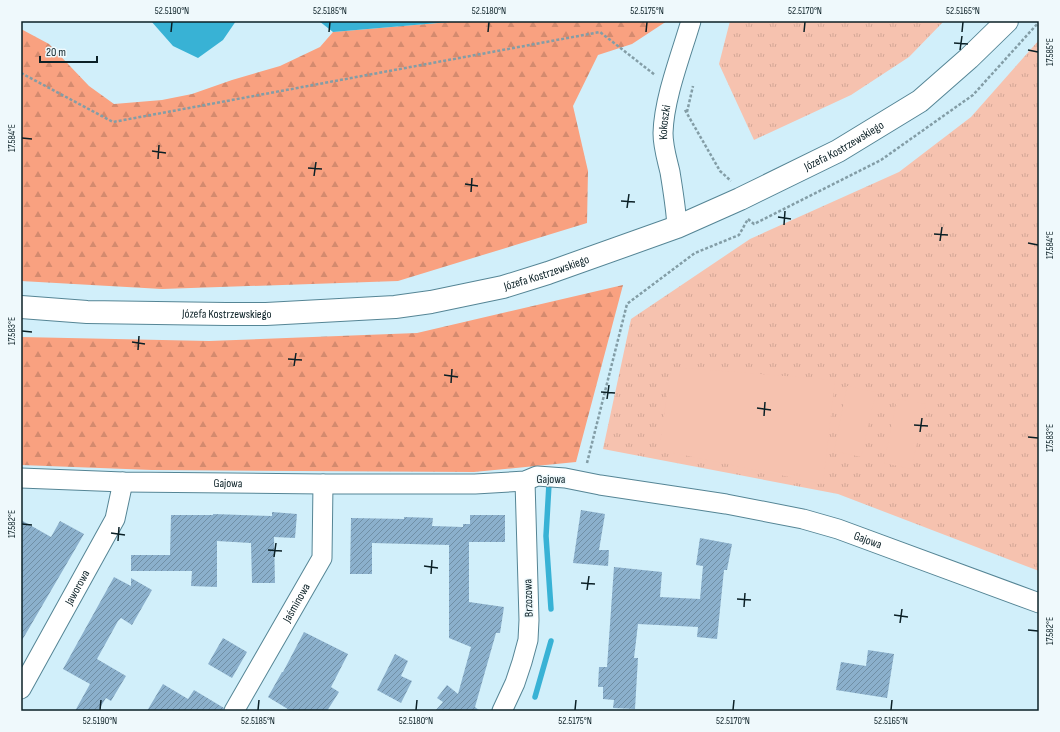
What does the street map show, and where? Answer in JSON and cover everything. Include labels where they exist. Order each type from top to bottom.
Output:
[{"type":"main road","name":"Józefa Kostrzewskiego","points":[[21,307],[87,312],[266,314],[395,307],[431,302],[503,287],[548,273],[677,227],[740,199],[831,154],[920,101],[969,58],[1007,21]]},
{"type":"street","name":"Kokoszki","points":[[677,227],[675,199],[664,148],[663,134],[665,117],[672,87],[691,21]]},
{"type":"street","name":"Gajowa","points":[[21,478],[123,482],[475,484],[525,481],[537,476],[565,478],[600,485],[726,504],[803,519],[838,529],[1039,603]]},
{"type":"street","name":"Brzozowa","points":[[502,711],[515,683],[528,640],[529,620],[525,481]]},
{"type":"street","name":"Jaworowa","points":[[21,689],[115,519],[123,482]]},
{"type":"street","name":"Jaśminowa","points":[[234,711],[322,558],[323,484]]},
{"type":"path","points":[[21,73],[113,122],[600,32],[672,87],[720,171],[733,183]]},
{"type":"path","points":[[582,481],[627,304],[695,253],[739,235],[748,219]]},
{"type":"green space","points":[[461,21],[667,21],[632,44],[598,55],[573,106],[588,171],[587,223],[398,281],[162,289],[21,281],[21,29],[49,44],[89,86],[114,104],[162,100],[192,94],[232,80],[280,66],[320,47],[333,32]]},
{"type":"green space","points":[[730,21],[944,21],[909,57],[851,95],[754,140],[719,64]]},
{"type":"green space","points":[[1039,40],[1039,571],[838,494],[603,449],[631,319],[750,239],[899,172],[971,117]]},
{"type":"green space","points":[[623,285],[576,462],[474,472],[152,470],[21,465],[21,337],[209,341],[417,333]]},
{"type":"green space","points":[[671,367],[835,380],[823,484],[659,450]]},
{"type":"green space","points":[[847,386],[876,392],[861,457],[834,451]]},
{"type":"green space","points":[[897,399],[926,404],[911,469],[884,463]]},
{"type":"water","points":[[151,21],[236,21],[223,40],[198,58],[173,46]]},
{"type":"water","points":[[319,21],[461,21],[333,32]]},
{"type":"building","points":[[581,510],[605,514],[599,550],[609,550],[608,566],[573,563]]},
{"type":"building","points":[[272,512],[297,514],[295,538],[274,537],[275,583],[252,583],[251,543],[217,541],[217,587],[191,586],[192,571],[131,571],[131,555],[170,555],[171,515],[213,514],[272,516]]},
{"type":"building","points":[[470,515],[505,515],[505,542],[469,542],[469,602],[504,607],[500,633],[496,633],[475,707],[480,711],[435,711],[443,702],[437,698],[447,685],[458,694],[471,647],[449,638],[449,545],[372,543],[372,574],[350,574],[351,518],[433,518],[432,526],[463,527],[463,524],[470,524]]},
{"type":"building","points":[[21,520],[51,537],[60,521],[84,534],[21,642]]},
{"type":"building","points":[[700,538],[732,544],[727,570],[724,570],[717,639],[697,637],[698,627],[638,624],[634,658],[638,658],[635,709],[613,708],[614,700],[603,699],[603,687],[598,687],[599,667],[607,667],[614,567],[662,572],[660,597],[700,599],[703,566],[696,565]]},
{"type":"building","points":[[114,577],[131,586],[131,578],[152,590],[132,625],[121,618],[118,621],[97,659],[126,676],[111,701],[106,698],[98,711],[75,711],[90,684],[63,669]]},
{"type":"building","points":[[304,632],[348,654],[331,687],[339,692],[327,711],[291,711],[268,697]]},
{"type":"building","points":[[223,638],[247,652],[232,678],[208,664]]},
{"type":"building","points":[[868,650],[894,654],[887,698],[836,690],[841,662],[866,666]]},
{"type":"building","points":[[395,654],[408,661],[401,676],[412,681],[401,703],[377,690]]},
{"type":"building","points":[[163,684],[188,699],[194,690],[224,708],[223,711],[147,711]]},
{"type":"waterway","points":[[549,484],[546,536],[551,609]]},
{"type":"waterway","points":[[535,697],[551,641]]}]
